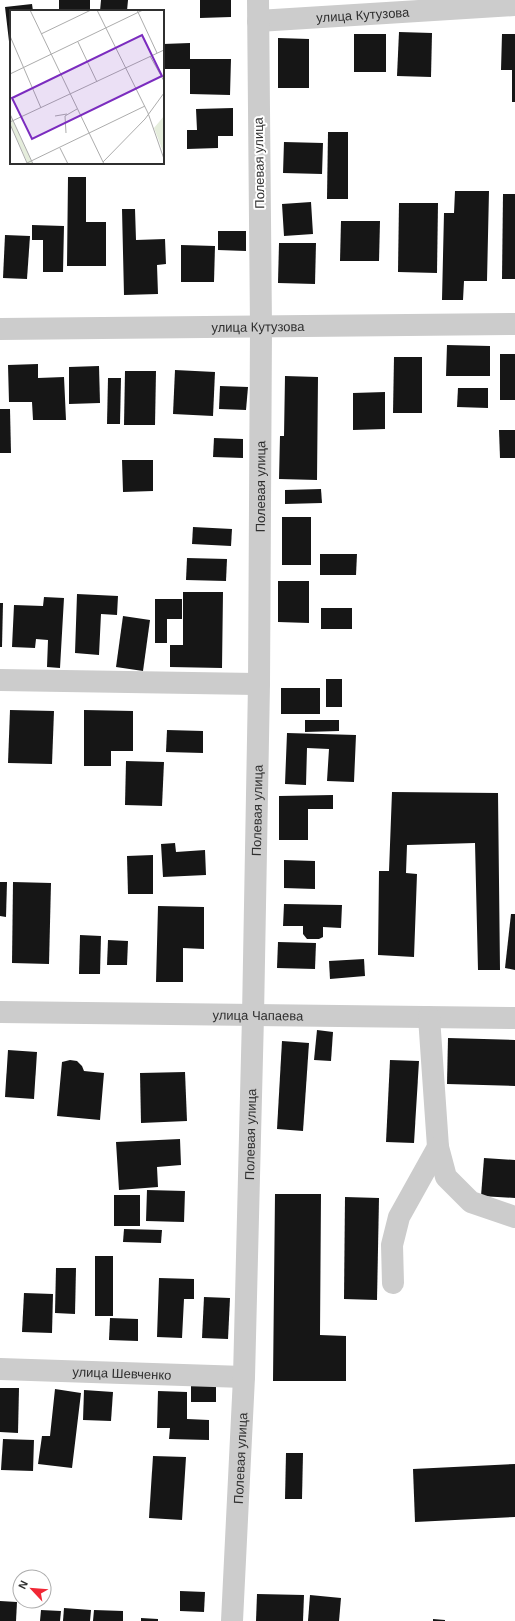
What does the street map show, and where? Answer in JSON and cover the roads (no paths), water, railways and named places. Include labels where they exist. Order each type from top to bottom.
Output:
[{"type":"street","name":"улица Кутузова","points":[[258,11],[515,5]]},
{"type":"street","name":"Полевая улица","points":[[232,1621],[244,1377],[254,1016],[259,684],[261,328],[258,11]]},
{"type":"street","name":"улица Кутузова","points":[[0,329],[261,328],[515,324]]},
{"type":"street","points":[[0,680],[259,684]]},
{"type":"street","name":"улица Чапаева","points":[[0,1012],[515,1018]]},
{"type":"street","points":[[429,1017],[438,1147],[446,1177],[471,1202],[515,1217]]},
{"type":"street","points":[[393,1283],[392,1245],[399,1217],[438,1147]]},
{"type":"street","name":"улица Шевченко","points":[[0,1369],[244,1377]]}]
